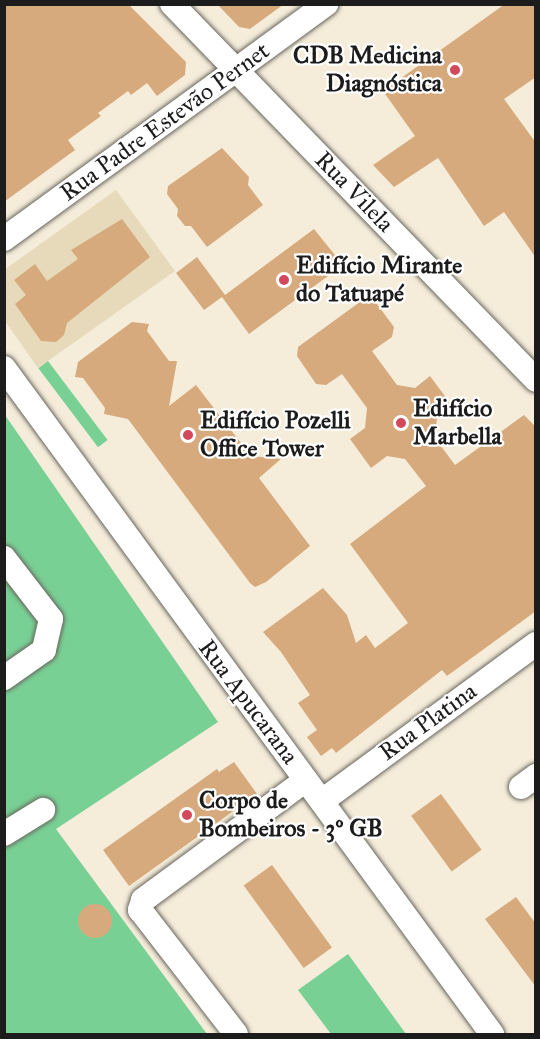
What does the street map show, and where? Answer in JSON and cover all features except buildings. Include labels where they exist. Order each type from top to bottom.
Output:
[{"type":"street","name":"Rua Vilela","points":[[172,4],[536,380]]},
{"type":"street","name":"Rua Padre Estevão Pernet","points":[[4,239],[326,4]]},
{"type":"street","name":"Rua Apucarana","points":[[4,368],[492,1035]]},
{"type":"street","points":[[4,558],[51,620],[44,650],[4,678]]},
{"type":"street","name":"Rua Platina","points":[[321,801],[536,644]]},
{"type":"street","points":[[236,1035],[140,910],[142,900],[306,780]]},
{"type":"street","points":[[4,834],[43,810]]},
{"type":"shaded area","points":[[116,190],[175,271],[38,368],[5,321],[4,270]]},
{"type":"green space","points":[[48,361],[108,440],[98,447],[38,368]]},
{"type":"green space","points":[[5,415],[218,722],[56,829],[207,1034],[5,1034]]},
{"type":"green space","points":[[348,954],[406,1034],[331,1034],[298,990]]},
{"type":"place","name":"CDB Medicina Diagnóstica","points":[[455,70]]},
{"type":"place","name":"Edifício Mirante do Tatuapé","points":[[284,280]]},
{"type":"place","name":"Edifício Marbella","points":[[401,423]]},
{"type":"place","name":"Edifício Pozelli Office Tower","points":[[188,435]]},
{"type":"place","name":"Corpo de Bombeiros - 3º GB","points":[[187,815]]}]
